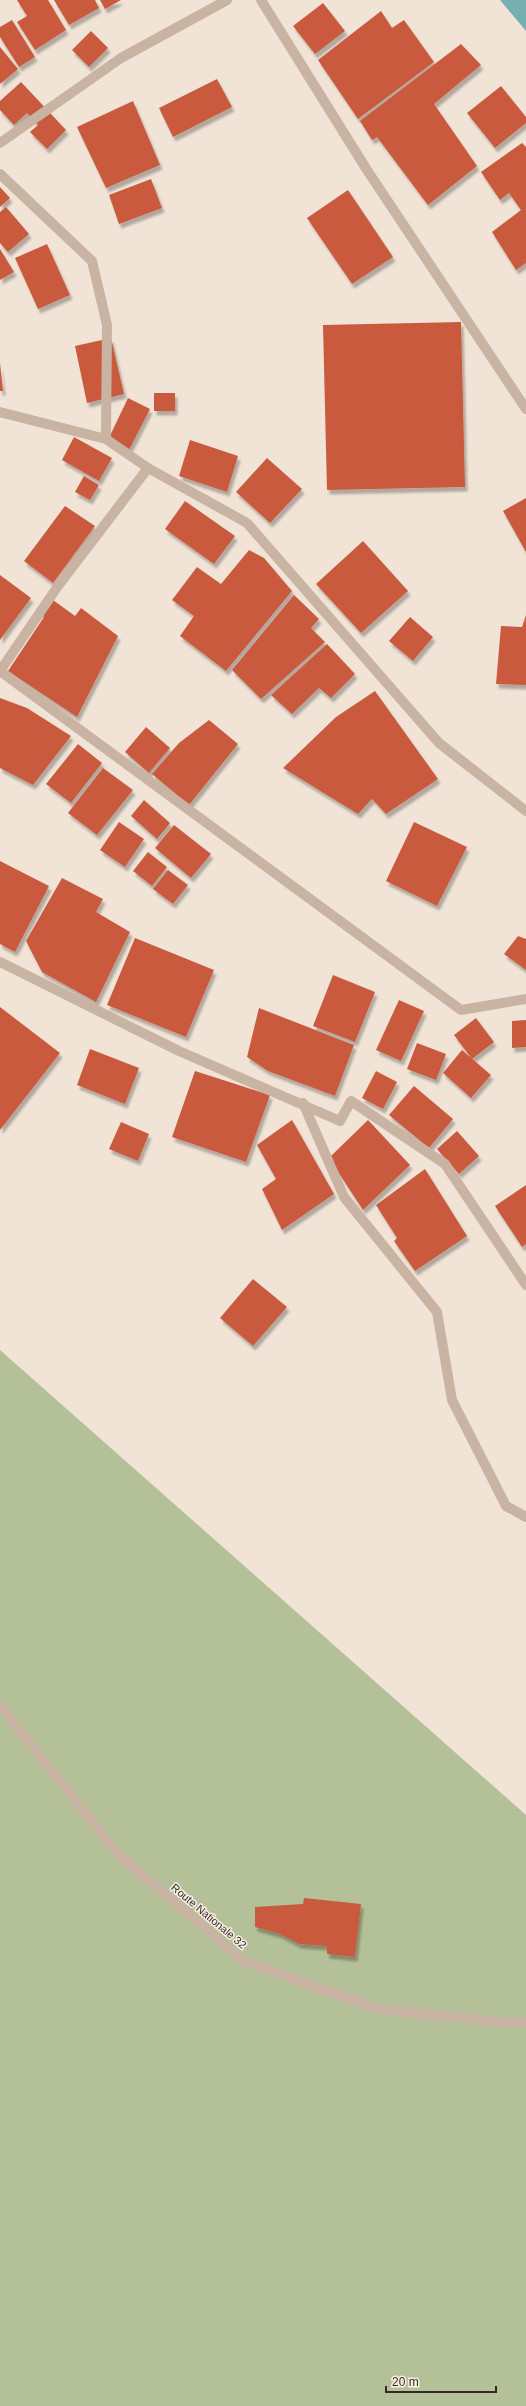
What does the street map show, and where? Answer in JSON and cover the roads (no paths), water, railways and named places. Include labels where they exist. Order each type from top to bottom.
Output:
[{"type":"street","points":[[0,143],[121,58],[227,0]]},
{"type":"street","points":[[261,0],[368,170],[526,409]]},
{"type":"street","points":[[0,174],[92,261],[107,325],[106,439]]},
{"type":"street","points":[[0,412],[106,439],[148,468],[247,523],[439,743],[526,811]]},
{"type":"street","points":[[148,468],[58,586],[0,671],[461,1010],[526,999]]},
{"type":"street","points":[[0,962],[179,1051],[303,1103],[340,1121],[351,1101],[445,1164],[526,1285]]},
{"type":"street","points":[[303,1103],[344,1197],[437,1312],[452,1400],[506,1506],[526,1517]]},
{"type":"street","name":"Route Nationale 32","points":[[0,1706],[119,1855],[243,1961],[378,2009],[514,2023],[526,2022]]},
{"type":"water","points":[[500,0],[526,0],[526,31]]}]
